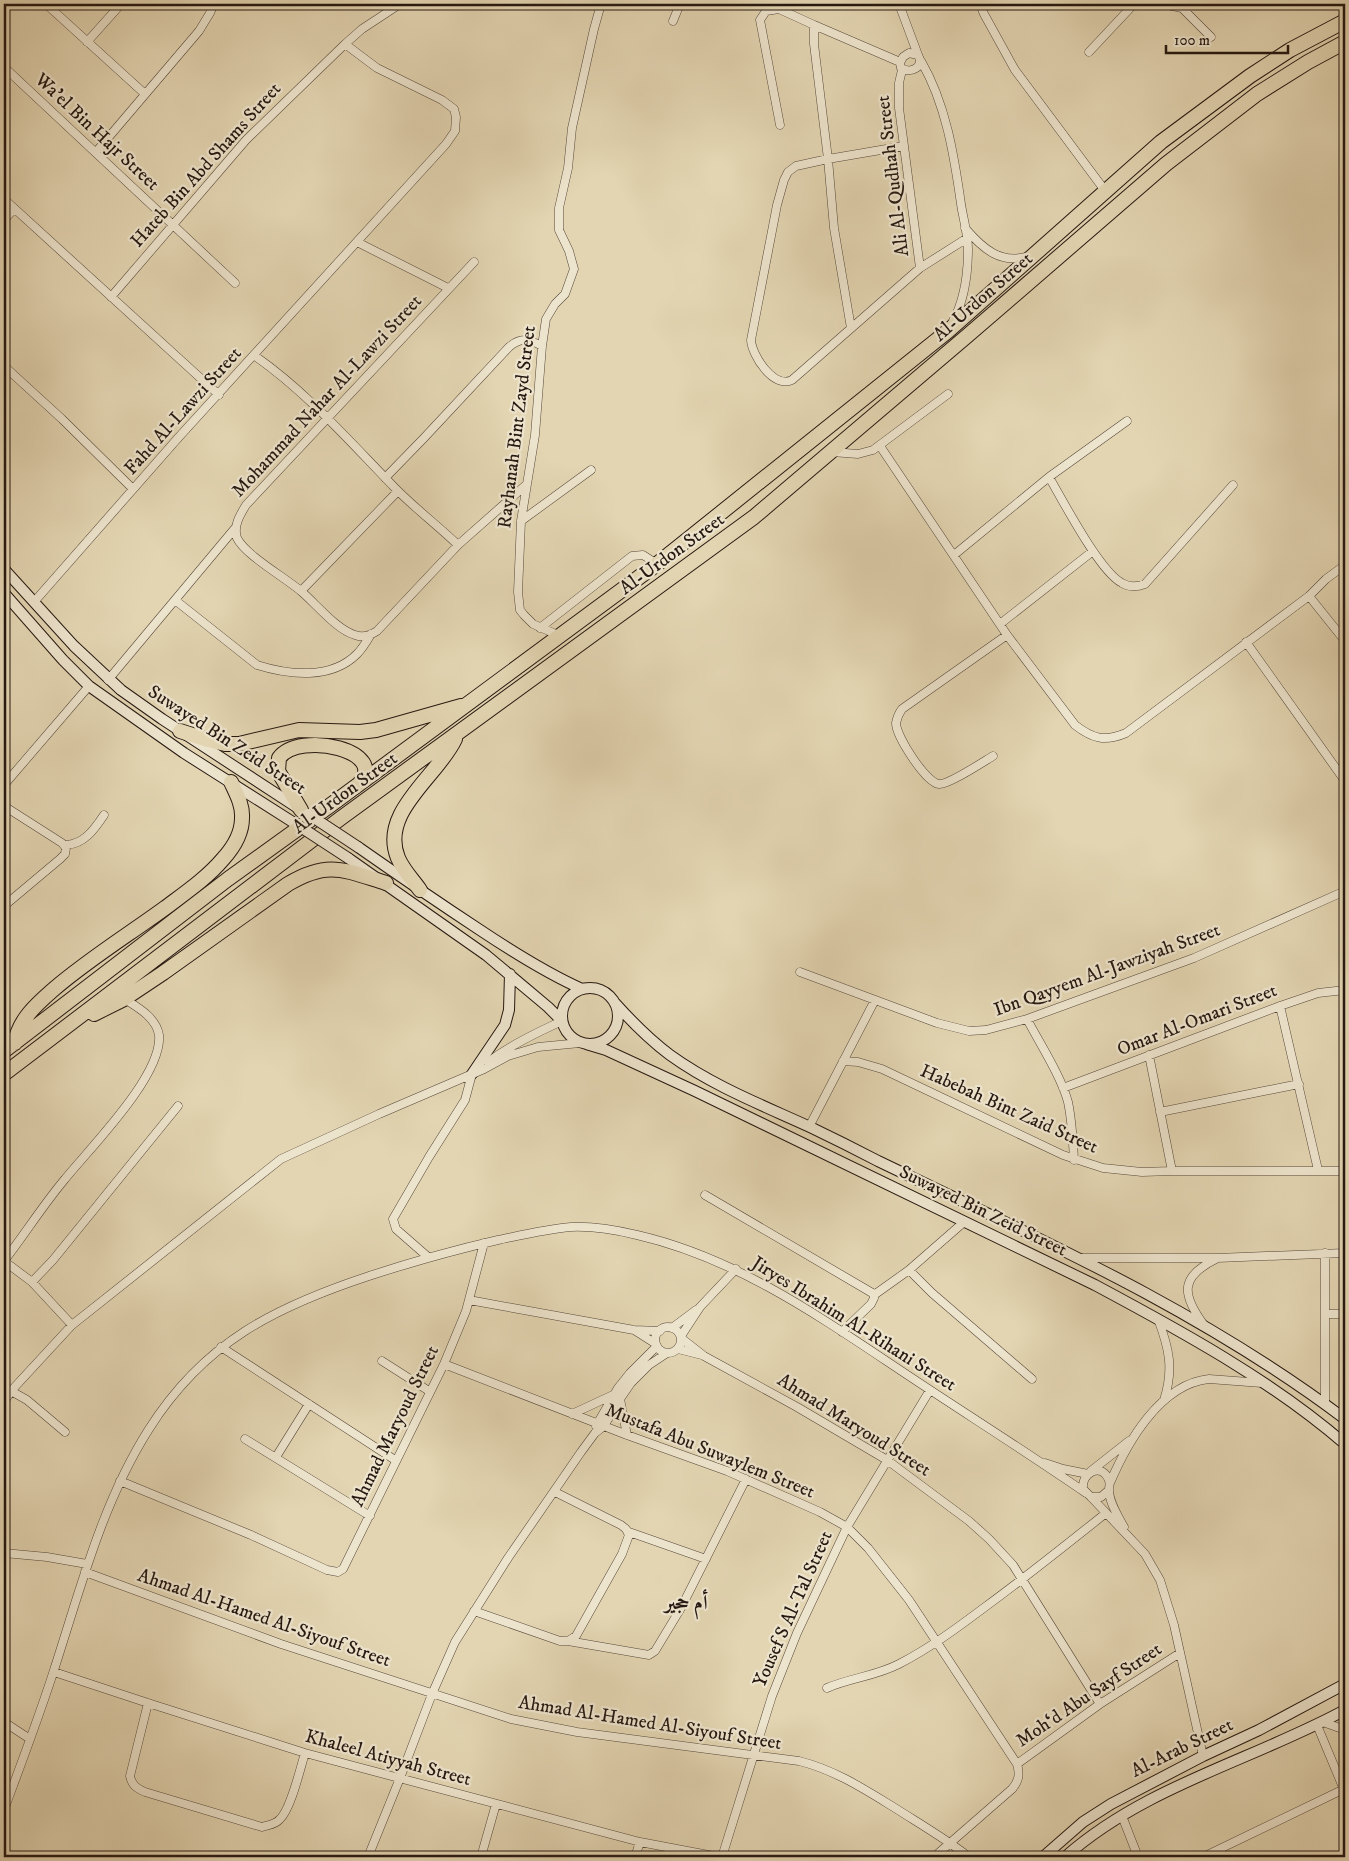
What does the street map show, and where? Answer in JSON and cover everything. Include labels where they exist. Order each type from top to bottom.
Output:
[{"type":"highway","name":"Al-Urdon Street","points":[[9,1047],[221,884],[469,704],[657,564],[948,331],[1161,142],[1250,76],[1290,50],[1345,21]]},
{"type":"highway","name":"Al-Urdon Street","points":[[118,996],[341,818],[754,517],[1172,159],[1257,94],[1308,62],[1345,42]]},
{"type":"highway","points":[[180,731],[208,740],[240,744],[300,730],[360,732],[376,730],[469,704]]},
{"type":"highway","points":[[420,890],[398,858],[394,843],[397,824],[408,802],[446,754],[457,735]]},
{"type":"highway","points":[[304,812],[278,771],[279,758],[285,752],[298,747],[316,745],[335,747],[353,754],[360,758],[365,768],[364,776],[357,786]]},
{"type":"highway","points":[[9,1047],[22,1022],[44,998],[80,969],[186,892],[223,859],[236,840],[242,818],[242,807],[230,782]]},
{"type":"highway","points":[[4,1074],[44,1044],[288,884],[307,874],[326,869],[338,869],[386,883]]},
{"type":"main road","name":"Suwayed Bin Zeid Street","points":[[4,569],[74,646],[108,680],[139,704],[358,846],[420,890],[513,951],[562,980],[582,989]]},
{"type":"main road","name":"Suwayed Bin Zeid Street","points":[[4,593],[63,660],[89,686],[230,782],[386,883],[476,947],[510,974],[562,1021]]},
{"type":"main road","points":[[472,1074],[505,1025],[509,1010],[510,974]]},
{"type":"main road","points":[[582,989],[598,989],[615,1003],[617,1020],[610,1036],[603,1041],[595,1044],[583,1043],[566,1032],[562,1021],[562,1012],[568,998],[582,989]]},
{"type":"main road","name":"Suwayed Bin Zeid Street","points":[[615,1003],[653,1041],[697,1073],[752,1102],[809,1127],[1114,1275],[1204,1325],[1270,1366],[1325,1403],[1345,1419]]},
{"type":"main road","name":"Suwayed Bin Zeid Street","points":[[583,1043],[606,1050],[695,1091],[1095,1285],[1158,1319],[1262,1383],[1313,1417],[1345,1444]]},
{"type":"main road","name":"Al-Arab Street","points":[[1043,1857],[1083,1822],[1111,1804],[1203,1756],[1259,1730],[1345,1684]]},
{"type":"main road","name":"Al-Arab Street","points":[[1065,1857],[1090,1836],[1122,1816],[1195,1780],[1320,1724],[1345,1710]]},
{"type":"street","points":[[46,4],[145,94]]},
{"type":"street","points":[[87,42],[121,4]]},
{"type":"street","points":[[96,152],[199,31],[214,4]]},
{"type":"street","name":"Hateb Bin Abd Shams Street","points":[[111,297],[246,140],[345,44],[362,29],[400,4]]},
{"type":"street","name":"Rayhanah Bint Zayd Street","points":[[561,636],[540,628],[524,615],[518,603],[521,521],[534,436],[546,319],[555,304],[565,294],[574,269],[569,251],[559,230],[559,208],[568,168],[572,128],[601,4]]},
{"type":"street","points":[[673,21],[680,4]]},
{"type":"street","points":[[899,4],[919,58],[938,97],[956,171],[969,237],[964,291],[960,306],[948,331]]},
{"type":"street","points":[[980,4],[1016,70],[1106,192]]},
{"type":"street","points":[[1089,52],[1134,4]]},
{"type":"street","points":[[1163,4],[1182,8],[1196,4]]},
{"type":"street","points":[[1182,8],[1211,37]]},
{"type":"street","points":[[780,125],[760,20],[766,10],[779,9],[908,71],[914,70],[919,66],[919,58]]},
{"type":"street","points":[[814,25],[814,44],[834,228],[851,328]]},
{"type":"street","name":"Fahd Al-Lawzi Street","points":[[34,602],[133,489],[446,144],[455,131],[456,117],[454,109],[442,100],[377,68],[345,44]]},
{"type":"street","points":[[901,66],[907,54],[919,58]]},
{"type":"street","name":"Ali Al-Qudhah Street","points":[[828,159],[796,166],[788,172],[784,180],[751,340],[752,349],[756,356],[773,378],[783,382],[792,380],[920,268],[898,92],[901,66]]},
{"type":"street","name":"Wa'el Bin Hajr Street","points":[[4,67],[235,283]]},
{"type":"street","points":[[828,159],[904,146]]},
{"type":"street","points":[[4,199],[218,395]]},
{"type":"street","points":[[4,220],[14,209]]},
{"type":"street","points":[[920,268],[969,237]]},
{"type":"street","points":[[969,237],[995,256],[1007,259],[1033,255]]},
{"type":"street","points":[[357,242],[448,288]]},
{"type":"street","name":"Mohammad Nahar Al-Lawzi Street","points":[[371,634],[355,635],[348,632],[301,591],[246,549],[237,537],[236,527],[239,517],[246,506],[328,419],[382,358],[474,262]]},
{"type":"street","points":[[385,478],[509,346],[522,340],[528,340],[542,346]]},
{"type":"street","points":[[255,356],[289,383],[328,419],[398,491],[458,546]]},
{"type":"street","points":[[4,366],[62,419],[133,489]]},
{"type":"street","points":[[832,452],[858,454],[873,450],[948,394]]},
{"type":"street","points":[[954,555],[1049,477],[1127,421]]},
{"type":"street","points":[[880,446],[1007,635],[1075,725],[1087,734],[1101,739],[1114,738],[1126,733],[1309,596],[1326,579],[1345,565]]},
{"type":"street","points":[[521,521],[591,470]]},
{"type":"street","points":[[1049,477],[1093,552],[1117,580],[1137,587],[1145,584],[1233,485]]},
{"type":"street","points":[[175,600],[257,665],[274,670],[308,674],[338,666],[357,654],[371,634],[377,631],[458,546],[528,484]]},
{"type":"street","points":[[301,591],[398,491]]},
{"type":"street","points":[[108,680],[236,527]]},
{"type":"street","points":[[1000,624],[1093,552]]},
{"type":"street","points":[[540,628],[632,556],[643,555],[657,564]]},
{"type":"street","points":[[1309,596],[1345,641]]},
{"type":"street","points":[[993,756],[946,784],[936,784],[914,759],[902,740],[896,724],[902,709],[1007,635]]},
{"type":"street","points":[[1246,642],[1345,781]]},
{"type":"street","points":[[4,785],[89,686]]},
{"type":"street","points":[[4,806],[66,846],[76,844],[84,839],[96,827],[104,815]]},
{"type":"street","points":[[4,906],[60,859],[65,854],[66,846]]},
{"type":"street","name":"Ibn Qayyem Al-Jawziyah Street","points":[[800,972],[937,1023],[969,1030],[986,1030],[1027,1019],[1194,958],[1345,891]]},
{"type":"street","name":"Omar Al-Omari Street","points":[[1063,1088],[1280,1006],[1318,993],[1345,990]]},
{"type":"street","points":[[72,1325],[32,1282],[4,1261],[65,1179],[104,1134],[134,1095],[152,1065],[159,1043],[157,1027],[149,1016],[118,996]]},
{"type":"street","points":[[809,1127],[874,1000]]},
{"type":"street","points":[[1280,1006],[1318,1170]]},
{"type":"street","points":[[1027,1019],[1063,1088],[1072,1125],[1074,1160]]},
{"type":"street","points":[[428,1257],[396,1229],[393,1219],[428,1157],[464,1100],[472,1074],[500,1053],[562,1021]]},
{"type":"street","points":[[4,1402],[11,1391],[72,1325],[281,1159],[521,1051],[538,1047],[583,1043]]},
{"type":"street","points":[[1149,1055],[1172,1171]]},
{"type":"street","name":"Habebah Bint Zaid Street","points":[[844,1061],[858,1062],[882,1070],[1074,1160],[1112,1170],[1142,1172],[1345,1171]]},
{"type":"street","points":[[1160,1112],[1298,1084]]},
{"type":"street","points":[[32,1282],[53,1260],[178,1106]]},
{"type":"street","points":[[705,1195],[874,1295]]},
{"type":"street","points":[[842,1332],[871,1304],[874,1295],[909,1270],[964,1222]]},
{"type":"street","name":"Jiryes Ibrahim Al-Rihani Street","points":[[4,1810],[54,1672],[87,1564],[120,1481],[150,1426],[175,1392],[196,1369],[221,1347],[257,1324],[298,1303],[360,1279],[428,1257],[531,1232],[571,1227],[618,1230],[666,1242],[736,1269],[793,1301],[842,1332],[1041,1462],[1058,1476],[1088,1495],[1127,1534],[1150,1561],[1160,1580],[1168,1603],[1203,1756]]},
{"type":"street","name":"Ahmad Maryoud Street","points":[[120,1481],[251,1535],[327,1570],[338,1572],[346,1564],[429,1391],[444,1364],[469,1300],[484,1244]]},
{"type":"street","points":[[1325,1253],[1325,1403]]},
{"type":"street","points":[[1078,1258],[1217,1258],[1345,1253]]},
{"type":"street","points":[[1204,1325],[1190,1305],[1189,1284],[1197,1270],[1217,1258]]},
{"type":"street","points":[[672,1328],[700,1307],[736,1269]]},
{"type":"street","points":[[909,1270],[932,1293],[1032,1379]]},
{"type":"street","points":[[469,1300],[634,1330],[660,1331]]},
{"type":"street","points":[[572,1414],[616,1397],[648,1365],[666,1353],[671,1353],[678,1349],[681,1344],[681,1337],[700,1307]]},
{"type":"street","points":[[1324,1314],[1345,1314]]},
{"type":"street","points":[[1158,1319],[1167,1342],[1170,1360],[1169,1382],[1164,1400]]},
{"type":"street","points":[[368,1857],[449,1652],[508,1558],[601,1425],[630,1373],[656,1345],[656,1336],[665,1328],[672,1328],[681,1337]]},
{"type":"street","points":[[634,1330],[666,1353]]},
{"type":"street","name":"Ahmad Maryoud Street","points":[[681,1337],[704,1356],[797,1407],[887,1460],[976,1527],[1003,1552],[1023,1579],[1100,1704]]},
{"type":"street","points":[[221,1347],[396,1460]]},
{"type":"street","name":"Ahmad Maryoud Street","points":[[678,1349],[704,1356]]},
{"type":"street","points":[[382,1361],[429,1391]]},
{"type":"street","name":"Mustafa Abu Suwaylem Street","points":[[444,1364],[746,1479],[820,1512],[847,1527],[890,1574],[910,1600],[1017,1764]]},
{"type":"street","points":[[1132,1438],[1109,1486],[1101,1497],[1088,1495],[1083,1489],[1083,1482],[1089,1473],[1132,1438],[1164,1400],[1184,1387],[1201,1380],[1216,1379],[1262,1383]]},
{"type":"street","name":"Yousef S Al-Tal Street","points":[[720,1857],[778,1678],[847,1527],[930,1390]]},
{"type":"street","points":[[11,1391],[27,1400],[65,1432]]},
{"type":"street","points":[[616,1397],[627,1435]]},
{"type":"street","points":[[276,1457],[309,1404]]},
{"type":"street","points":[[245,1439],[370,1516]]},
{"type":"street","name":"Jiryes Ibrahim Al-Rihani Street","points":[[1041,1462],[1063,1469],[1089,1473]]},
{"type":"street","points":[[1089,1473],[1103,1472],[1108,1477],[1109,1486]]},
{"type":"street","points":[[474,1611],[560,1641],[649,1655],[659,1647],[746,1479]]},
{"type":"street","name":"Jiryes Ibrahim Al-Rihani Street","points":[[1109,1486],[1113,1506],[1127,1534]]},
{"type":"street","points":[[555,1492],[621,1525],[629,1532],[706,1559]]},
{"type":"street","points":[[827,1688],[841,1682],[867,1677],[888,1669],[938,1642],[1023,1579],[1106,1513]]},
{"type":"street","points":[[568,1641],[576,1636],[614,1570],[627,1543],[629,1532]]},
{"type":"street","points":[[4,1553],[47,1557],[87,1564]]},
{"type":"street","name":"Ahmad Al-Hamed Al-Siyouf Street","points":[[85,1572],[281,1644],[504,1717],[548,1727],[799,1761],[840,1775],[950,1843],[969,1857]]},
{"type":"street","name":"Moh‘d Abu Sayf Street","points":[[1017,1764],[1100,1704],[1180,1653]]},
{"type":"street","name":"Khaleel Atiyyah Street","points":[[54,1672],[148,1704],[306,1753],[640,1842],[720,1857]]},
{"type":"street","points":[[148,1704],[130,1776],[132,1783],[138,1789],[145,1792],[262,1827],[273,1824],[280,1819],[286,1809],[306,1753]]},
{"type":"street","points":[[4,1722],[30,1739]]},
{"type":"street","points":[[1320,1724],[1345,1730]]},
{"type":"street","points":[[1203,1857],[1345,1790],[1320,1724]]},
{"type":"street","points":[[934,1857],[1012,1789],[1019,1778],[1017,1764]]},
{"type":"street","points":[[481,1857],[496,1804]]},
{"type":"street","points":[[1122,1816],[1138,1857]]},
{"type":"street","points":[[635,1857],[640,1842]]},
{"type":"street","points":[[1339,1857],[1345,1854]]},
{"type":"district","name":"أم حجير","points":[[686,1603]]}]
